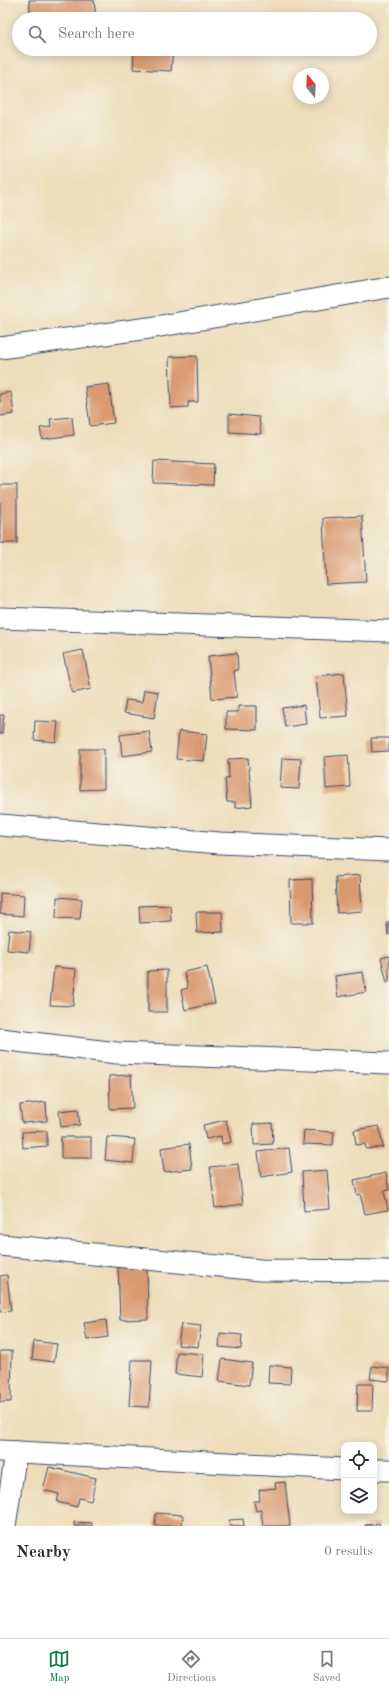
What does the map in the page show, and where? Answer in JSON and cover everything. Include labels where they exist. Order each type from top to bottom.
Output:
[{"type":"street","points":[[0,348],[149,328],[389,287]]},
{"type":"street","points":[[0,618],[389,631]]},
{"type":"street","points":[[0,825],[220,843],[389,850]]},
{"type":"street","points":[[0,1039],[117,1052],[389,1063]]},
{"type":"street","points":[[0,1245],[261,1270],[389,1271]]},
{"type":"street","points":[[5,1526],[8,1452],[341,1469]]},
{"type":"street","points":[[377,1470],[389,1470]]},
{"type":"building","points":[[29,0],[94,0],[95,12],[30,12]]},
{"type":"building","points":[[134,56],[172,56],[171,71],[133,69]]},
{"type":"building","points":[[197,356],[198,402],[188,402],[188,407],[171,408],[169,357]]},
{"type":"building","points":[[109,384],[114,423],[90,426],[85,387]]},
{"type":"building","points":[[11,392],[14,414],[0,416],[0,394]]},
{"type":"building","points":[[229,414],[259,417],[261,434],[229,432]]},
{"type":"building","points":[[72,417],[74,435],[42,439],[40,428],[51,427],[50,419]]},
{"type":"building","points":[[154,461],[214,464],[213,485],[153,483]]},
{"type":"building","points":[[0,485],[17,485],[17,543],[0,543]]},
{"type":"building","points":[[362,516],[366,582],[326,584],[323,518]]},
{"type":"building","points":[[83,650],[91,689],[72,693],[63,654]]},
{"type":"building","points":[[237,653],[238,670],[234,671],[237,697],[212,699],[208,656]]},
{"type":"building","points":[[344,673],[348,716],[320,718],[316,676]]},
{"type":"building","points":[[144,690],[158,692],[154,718],[124,713],[126,700],[142,702]]},
{"type":"building","points":[[304,705],[306,724],[285,727],[282,708]]},
{"type":"building","points":[[238,706],[257,706],[257,730],[226,729],[226,712],[238,712]]},
{"type":"building","points":[[0,715],[4,715],[2,734],[0,734]]},
{"type":"building","points":[[35,721],[58,722],[56,742],[34,740]]},
{"type":"building","points":[[149,731],[152,752],[122,756],[120,735]]},
{"type":"building","points":[[179,731],[207,734],[204,761],[176,759]]},
{"type":"building","points":[[371,738],[389,738],[389,751],[372,752]]},
{"type":"building","points":[[80,749],[104,749],[104,789],[80,790]]},
{"type":"building","points":[[348,755],[350,787],[326,789],[324,757]]},
{"type":"building","points":[[248,758],[252,806],[235,808],[235,802],[227,802],[225,779],[229,778],[228,759]]},
{"type":"building","points":[[282,758],[301,759],[299,789],[280,788]]},
{"type":"building","points":[[360,875],[362,911],[337,913],[335,877]]},
{"type":"building","points":[[312,879],[313,923],[291,923],[290,880]]},
{"type":"building","points":[[0,893],[24,895],[23,916],[0,914]]},
{"type":"building","points":[[57,897],[82,899],[80,919],[56,918]]},
{"type":"building","points":[[170,905],[171,921],[140,923],[139,906]]},
{"type":"building","points":[[196,912],[222,912],[223,932],[197,933]]},
{"type":"building","points":[[387,922],[389,922],[389,935],[388,935]]},
{"type":"building","points":[[9,930],[31,932],[29,952],[7,950]]},
{"type":"building","points":[[389,956],[389,982],[387,983],[381,958]]},
{"type":"building","points":[[54,967],[76,969],[73,1006],[50,1005]]},
{"type":"building","points":[[207,967],[215,1003],[185,1010],[181,990],[188,988],[184,972]]},
{"type":"building","points":[[167,970],[167,1012],[148,1012],[148,971]]},
{"type":"building","points":[[363,972],[366,992],[338,997],[335,976]]},
{"type":"building","points":[[131,1075],[133,1108],[110,1109],[109,1076]]},
{"type":"building","points":[[46,1102],[47,1121],[22,1123],[20,1105]]},
{"type":"building","points":[[78,1109],[80,1125],[61,1127],[59,1111]]},
{"type":"building","points":[[226,1120],[231,1142],[222,1144],[221,1136],[206,1139],[203,1125]]},
{"type":"building","points":[[272,1123],[273,1144],[254,1145],[253,1124]]},
{"type":"building","points":[[379,1126],[383,1147],[366,1149],[365,1144],[356,1145],[354,1130]]},
{"type":"building","points":[[304,1130],[334,1132],[333,1145],[303,1144]]},
{"type":"building","points":[[47,1131],[47,1146],[23,1148],[22,1132]]},
{"type":"building","points":[[61,1137],[91,1137],[91,1158],[61,1158]]},
{"type":"building","points":[[107,1137],[135,1139],[133,1163],[105,1160]]},
{"type":"building","points":[[189,1144],[192,1169],[164,1172],[161,1148]]},
{"type":"building","points":[[289,1148],[292,1172],[261,1177],[258,1152]]},
{"type":"building","points":[[238,1164],[243,1204],[215,1208],[210,1167]]},
{"type":"building","points":[[327,1170],[330,1209],[304,1211],[302,1172]]},
{"type":"building","points":[[386,1173],[389,1190],[384,1191],[388,1210],[365,1214],[360,1194],[357,1195],[354,1180]]},
{"type":"building","points":[[147,1264],[148,1319],[120,1320],[118,1265]]},
{"type":"building","points":[[7,1275],[11,1311],[0,1312],[0,1276]]},
{"type":"building","points":[[106,1320],[108,1337],[87,1340],[84,1323]]},
{"type":"building","points":[[181,1324],[201,1326],[198,1347],[178,1345]]},
{"type":"building","points":[[220,1333],[242,1335],[241,1349],[219,1347]]},
{"type":"building","points":[[34,1341],[57,1344],[54,1362],[32,1359]]},
{"type":"building","points":[[0,1351],[12,1351],[11,1402],[0,1402]]},
{"type":"building","points":[[177,1352],[204,1354],[202,1377],[175,1374]]},
{"type":"building","points":[[222,1359],[252,1363],[249,1385],[219,1381]]},
{"type":"building","points":[[132,1360],[152,1360],[149,1407],[129,1406]]},
{"type":"building","points":[[269,1365],[291,1367],[290,1384],[268,1383]]},
{"type":"building","points":[[372,1366],[389,1368],[389,1381],[370,1379]]},
{"type":"building","points":[[358,1384],[373,1384],[372,1411],[357,1411]]},
{"type":"building","points":[[49,1467],[96,1478],[91,1501],[79,1498],[77,1507],[57,1502],[59,1494],[43,1490]]},
{"type":"building","points":[[285,1482],[290,1526],[263,1526],[261,1510],[256,1511],[254,1501],[260,1501],[259,1490],[276,1488],[275,1483]]},
{"type":"building","points":[[156,1513],[183,1515],[182,1526],[155,1526]]},
{"type":"building","points":[[243,1519],[244,1526],[230,1526],[229,1520]]},
{"type":"building","points":[[74,1522],[92,1523],[92,1526],[74,1526]]},
{"type":"building","points":[[379,1523],[380,1526],[365,1526],[365,1525]]}]
